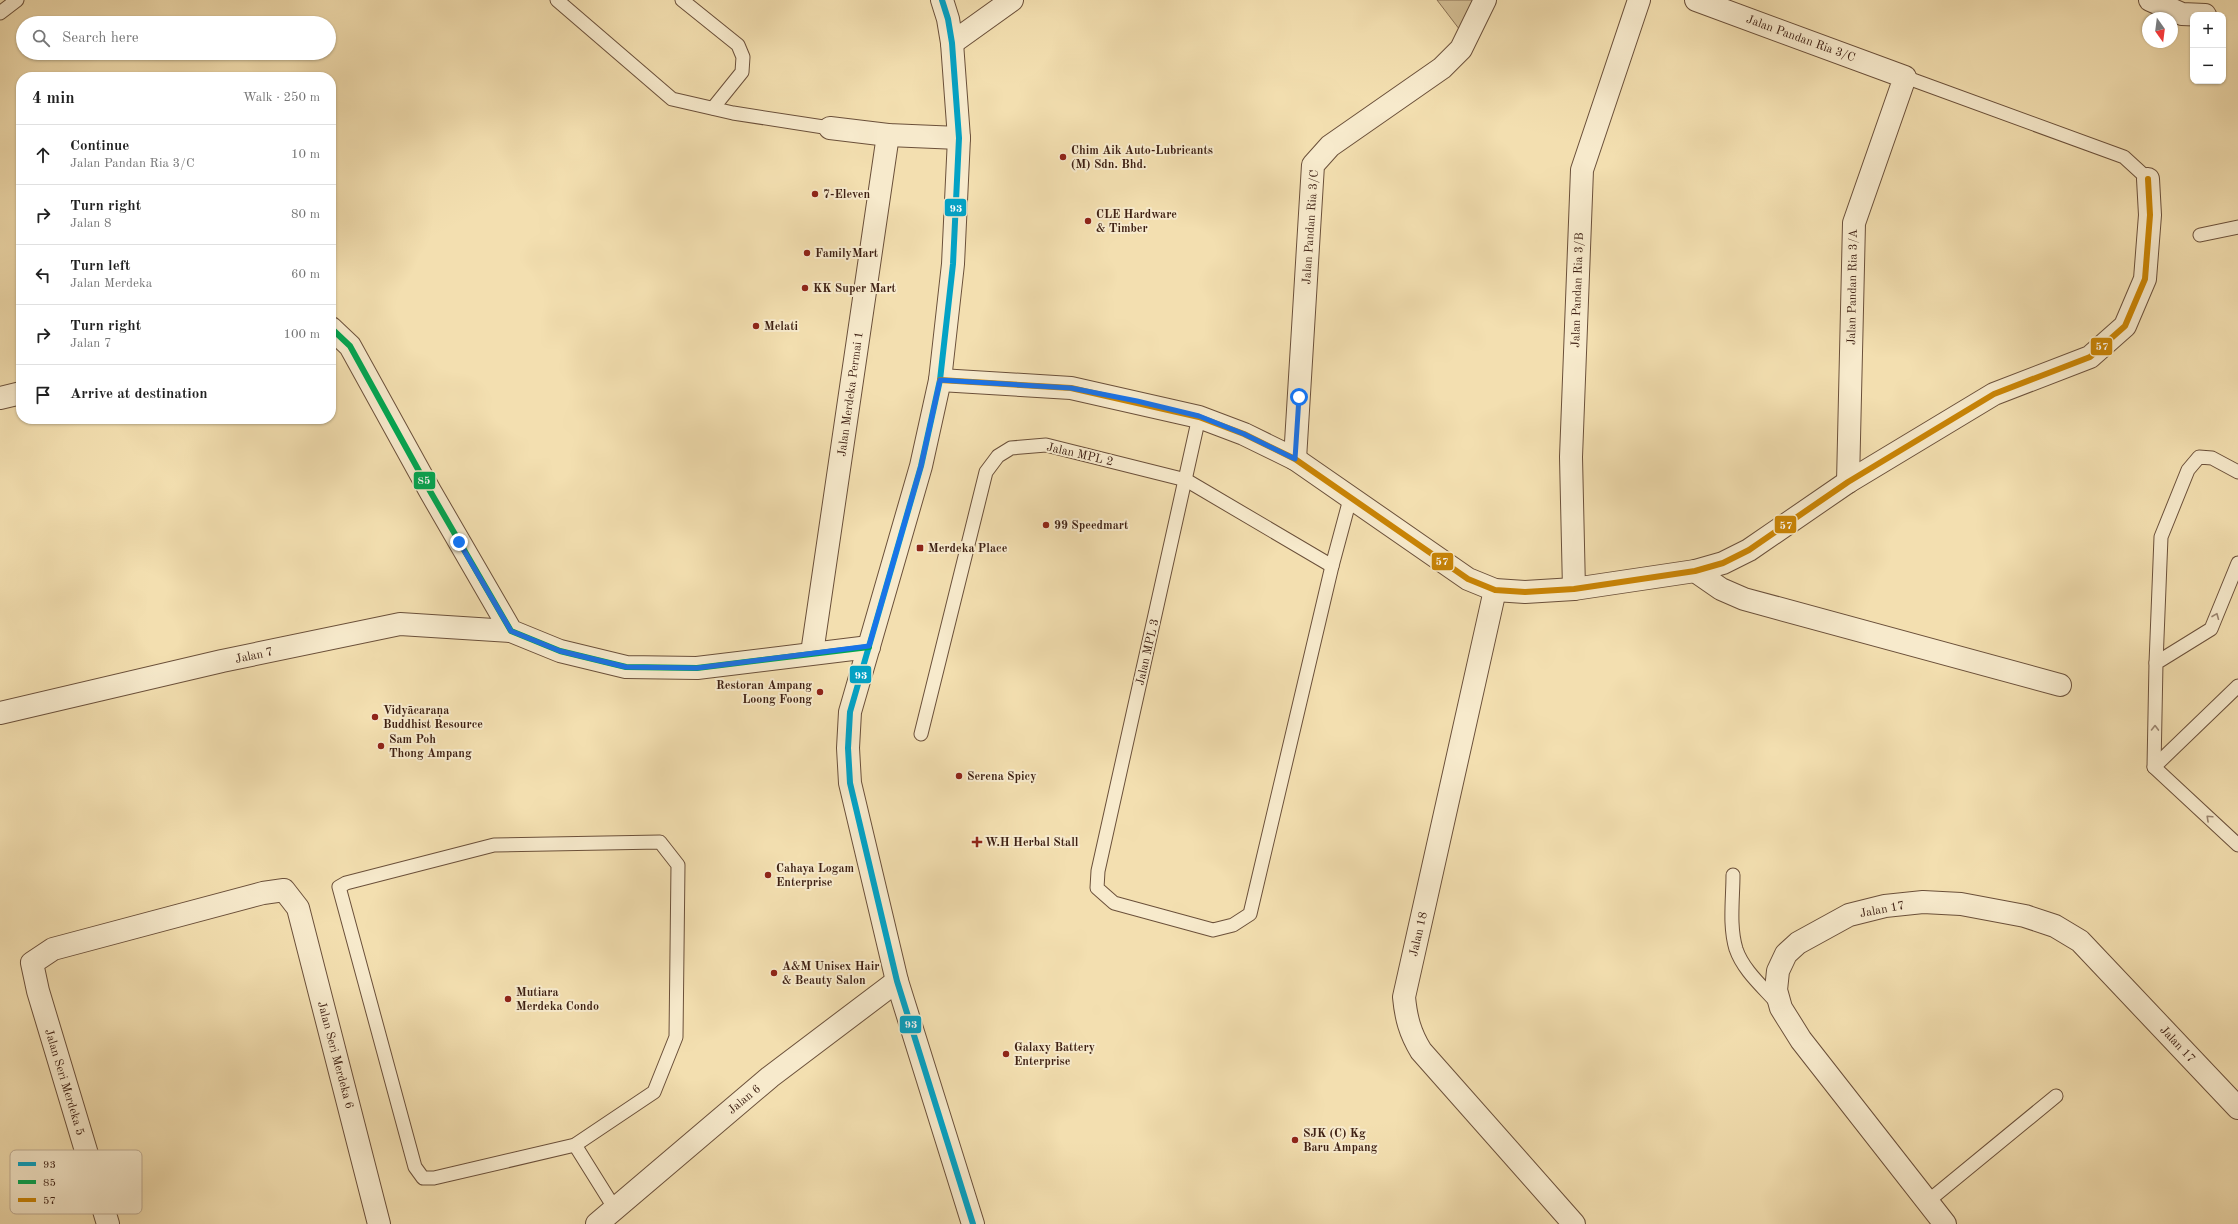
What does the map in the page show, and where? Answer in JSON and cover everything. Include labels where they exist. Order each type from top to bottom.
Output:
[{"type":"street","points":[[942,0],[948,19],[952,44],[959,138],[953,264],[940,380],[921,466],[850,712],[848,748],[850,783],[897,981],[973,1224]]},
{"type":"street","points":[[952,44],[1012,0]]},
{"type":"street","name":"Jalan Pandan Ria 3/C","points":[[1295,459],[1313,165],[1330,146],[1442,68],[1461,49],[1485,0]]},
{"type":"street","name":"Jalan Pandan Ria 3/B","points":[[1574,588],[1571,457],[1582,170],[1639,0]]},
{"type":"street","name":"Jalan Pandan Ria 3/C","points":[[1696,0],[1905,77]]},
{"type":"street","points":[[2150,0],[2182,14],[2190,14]]},
{"type":"street","name":"Jalan Pandan Ria 3/A","points":[[1848,482],[1854,223],[1905,77]]},
{"type":"street","points":[[830,128],[888,135],[959,138]]},
{"type":"street","name":"Jalan Merdeka Permai 1","points":[[812,653],[888,135]]},
{"type":"street","points":[[940,380],[1071,388],[1199,416],[1244,434],[1295,459],[1350,499],[1468,580],[1495,590],[1525,592],[1574,588],[1695,571],[1723,563],[1749,550],[1848,482],[1994,394],[2090,357],[2125,326],[2145,279],[2150,214],[2148,178]]},
{"type":"street","points":[[336,333],[350,346],[430,491],[511,631]]},
{"type":"street","points":[[0,398],[16,395]]},
{"type":"street","points":[[1695,571],[1721,589],[1744,599],[2060,685]]},
{"type":"street","name":"Jalan 18","points":[[1495,590],[1404,997],[1405,1017],[1411,1035],[1421,1051],[1574,1224]]},
{"type":"street","name":"Jalan 7","points":[[0,712],[222,661],[400,624],[511,631],[560,651],[626,667],[697,668],[869,646]]},
{"type":"street","name":"Jalan Seri Merdeka 6","points":[[32,963],[53,949],[262,893],[284,890],[298,908],[379,1224]]},
{"type":"street","name":"Jalan 17","points":[[1945,1224],[1801,1040],[1781,1008],[1776,990],[1778,971],[1786,954],[1798,944],[1849,916],[1885,906],[1923,902],[1961,904],[2025,916],[2055,926],[2080,941],[2238,1108]]},
{"type":"street","name":"Jalan Seri Merdeka 5","points":[[32,963],[38,991],[86,1150]]},
{"type":"street","name":"Jalan 6","points":[[597,1224],[770,1077],[897,981]]},
{"type":"street","name":"Jalan Seri Merdeka 5","points":[[105,1214],[108,1224]]},
{"type":"lane","points":[[0,14],[17,0]]},
{"type":"lane","points":[[557,0],[672,99],[713,108],[830,128]]},
{"type":"lane","points":[[682,0],[738,45],[743,57],[742,72],[713,108]]},
{"type":"lane","points":[[1905,77],[2124,157],[2148,178]]},
{"type":"lane","points":[[2200,235],[2238,227]]},
{"type":"lane","name":"Jalan MPL 3","points":[[1199,416],[1098,871],[1097,888],[1114,904],[1213,930],[1233,925],[1250,914],[1332,566]]},
{"type":"lane","name":"Jalan MPL 2","points":[[921,734],[986,472],[998,456],[1011,448],[1046,445],[1186,480],[1332,566]]},
{"type":"lane","points":[[2238,472],[2212,458],[2199,458],[2188,470],[2161,536],[2154,767],[2238,845]]},
{"type":"lane","points":[[1332,566],[1350,499]]},
{"type":"lane","points":[[2156,662],[2211,629],[2238,563]]},
{"type":"lane","points":[[2154,767],[2238,686]]},
{"type":"lane","points":[[660,842],[678,865],[676,1037],[654,1092],[575,1145],[434,1178],[423,1178],[415,1167],[339,887],[346,883],[494,845],[660,842]]},
{"type":"lane","points":[[1733,875],[1733,934],[1737,950],[1745,965],[1781,1008]]},
{"type":"lane","points":[[1928,1202],[2056,1096]]},
{"type":"lane","points":[[575,1145],[615,1208]]},
{"type":"shaded area","points":[[1437,0],[1478,0],[1463,34]]},
{"type":"transit line","name":"93","points":[[942,0],[948,19],[952,43],[959,138],[953,264],[940,380],[921,466],[850,712],[848,748],[850,783],[897,981],[973,1224]]},
{"type":"transit line","name":"57","points":[[940,380],[1071,388],[1199,417],[1244,434],[1295,459],[1468,579],[1495,590],[1525,592],[1574,589],[1695,571],[1723,563],[1749,550],[1848,482],[1994,394],[2090,357],[2125,326],[2145,279],[2150,215],[2148,179]]},
{"type":"transit line","name":"85","points":[[336,333],[350,346],[430,491],[511,631],[560,651],[626,667],[697,668],[869,647]]},
{"type":"place","name":"Chim Aik Auto-Lubricants (M) Sdn. Bhd.","points":[[1063,157]]},
{"type":"place","name":"7-Eleven","points":[[815,194]]},
{"type":"place","name":"CLE Hardware & Timber","points":[[1088,221]]},
{"type":"place","name":"FamilyMart","points":[[807,253]]},
{"type":"place","name":"KK Super Mart","points":[[805,288]]},
{"type":"place","name":"Melati","points":[[756,326]]},
{"type":"place","name":"99 Speedmart","points":[[1046,525]]},
{"type":"place","name":"Merdeka Place","points":[[920,548]]},
{"type":"place","name":"Restoran Ampang Loong Foong","points":[[820,692]]},
{"type":"place","name":"Vidyācaraṇa Buddhist Resource","points":[[375,717]]},
{"type":"place","name":"Sam Poh Thong Ampang","points":[[381,746]]},
{"type":"place","name":"Serena Spicy","points":[[959,776]]},
{"type":"place","name":"W.H Herbal Stall","points":[[977,842]]},
{"type":"place","name":"Cahaya Logam Enterprise","points":[[768,875]]},
{"type":"place","name":"A&M Unisex Hair & Beauty Salon","points":[[774,973]]},
{"type":"place","name":"Mutiara Merdeka Condo","points":[[508,999]]},
{"type":"place","name":"Galaxy Battery Enterprise","points":[[1006,1054]]},
{"type":"place","name":"SJK (C) Kg Baru Ampang","points":[[1295,1140]]},
{"type":"route","points":[[459,542],[511,631],[560,651],[626,667],[697,668],[869,646],[921,466],[940,380],[1071,388],[1137,401],[1199,416],[1244,434],[1295,459],[1299,397]]}]
